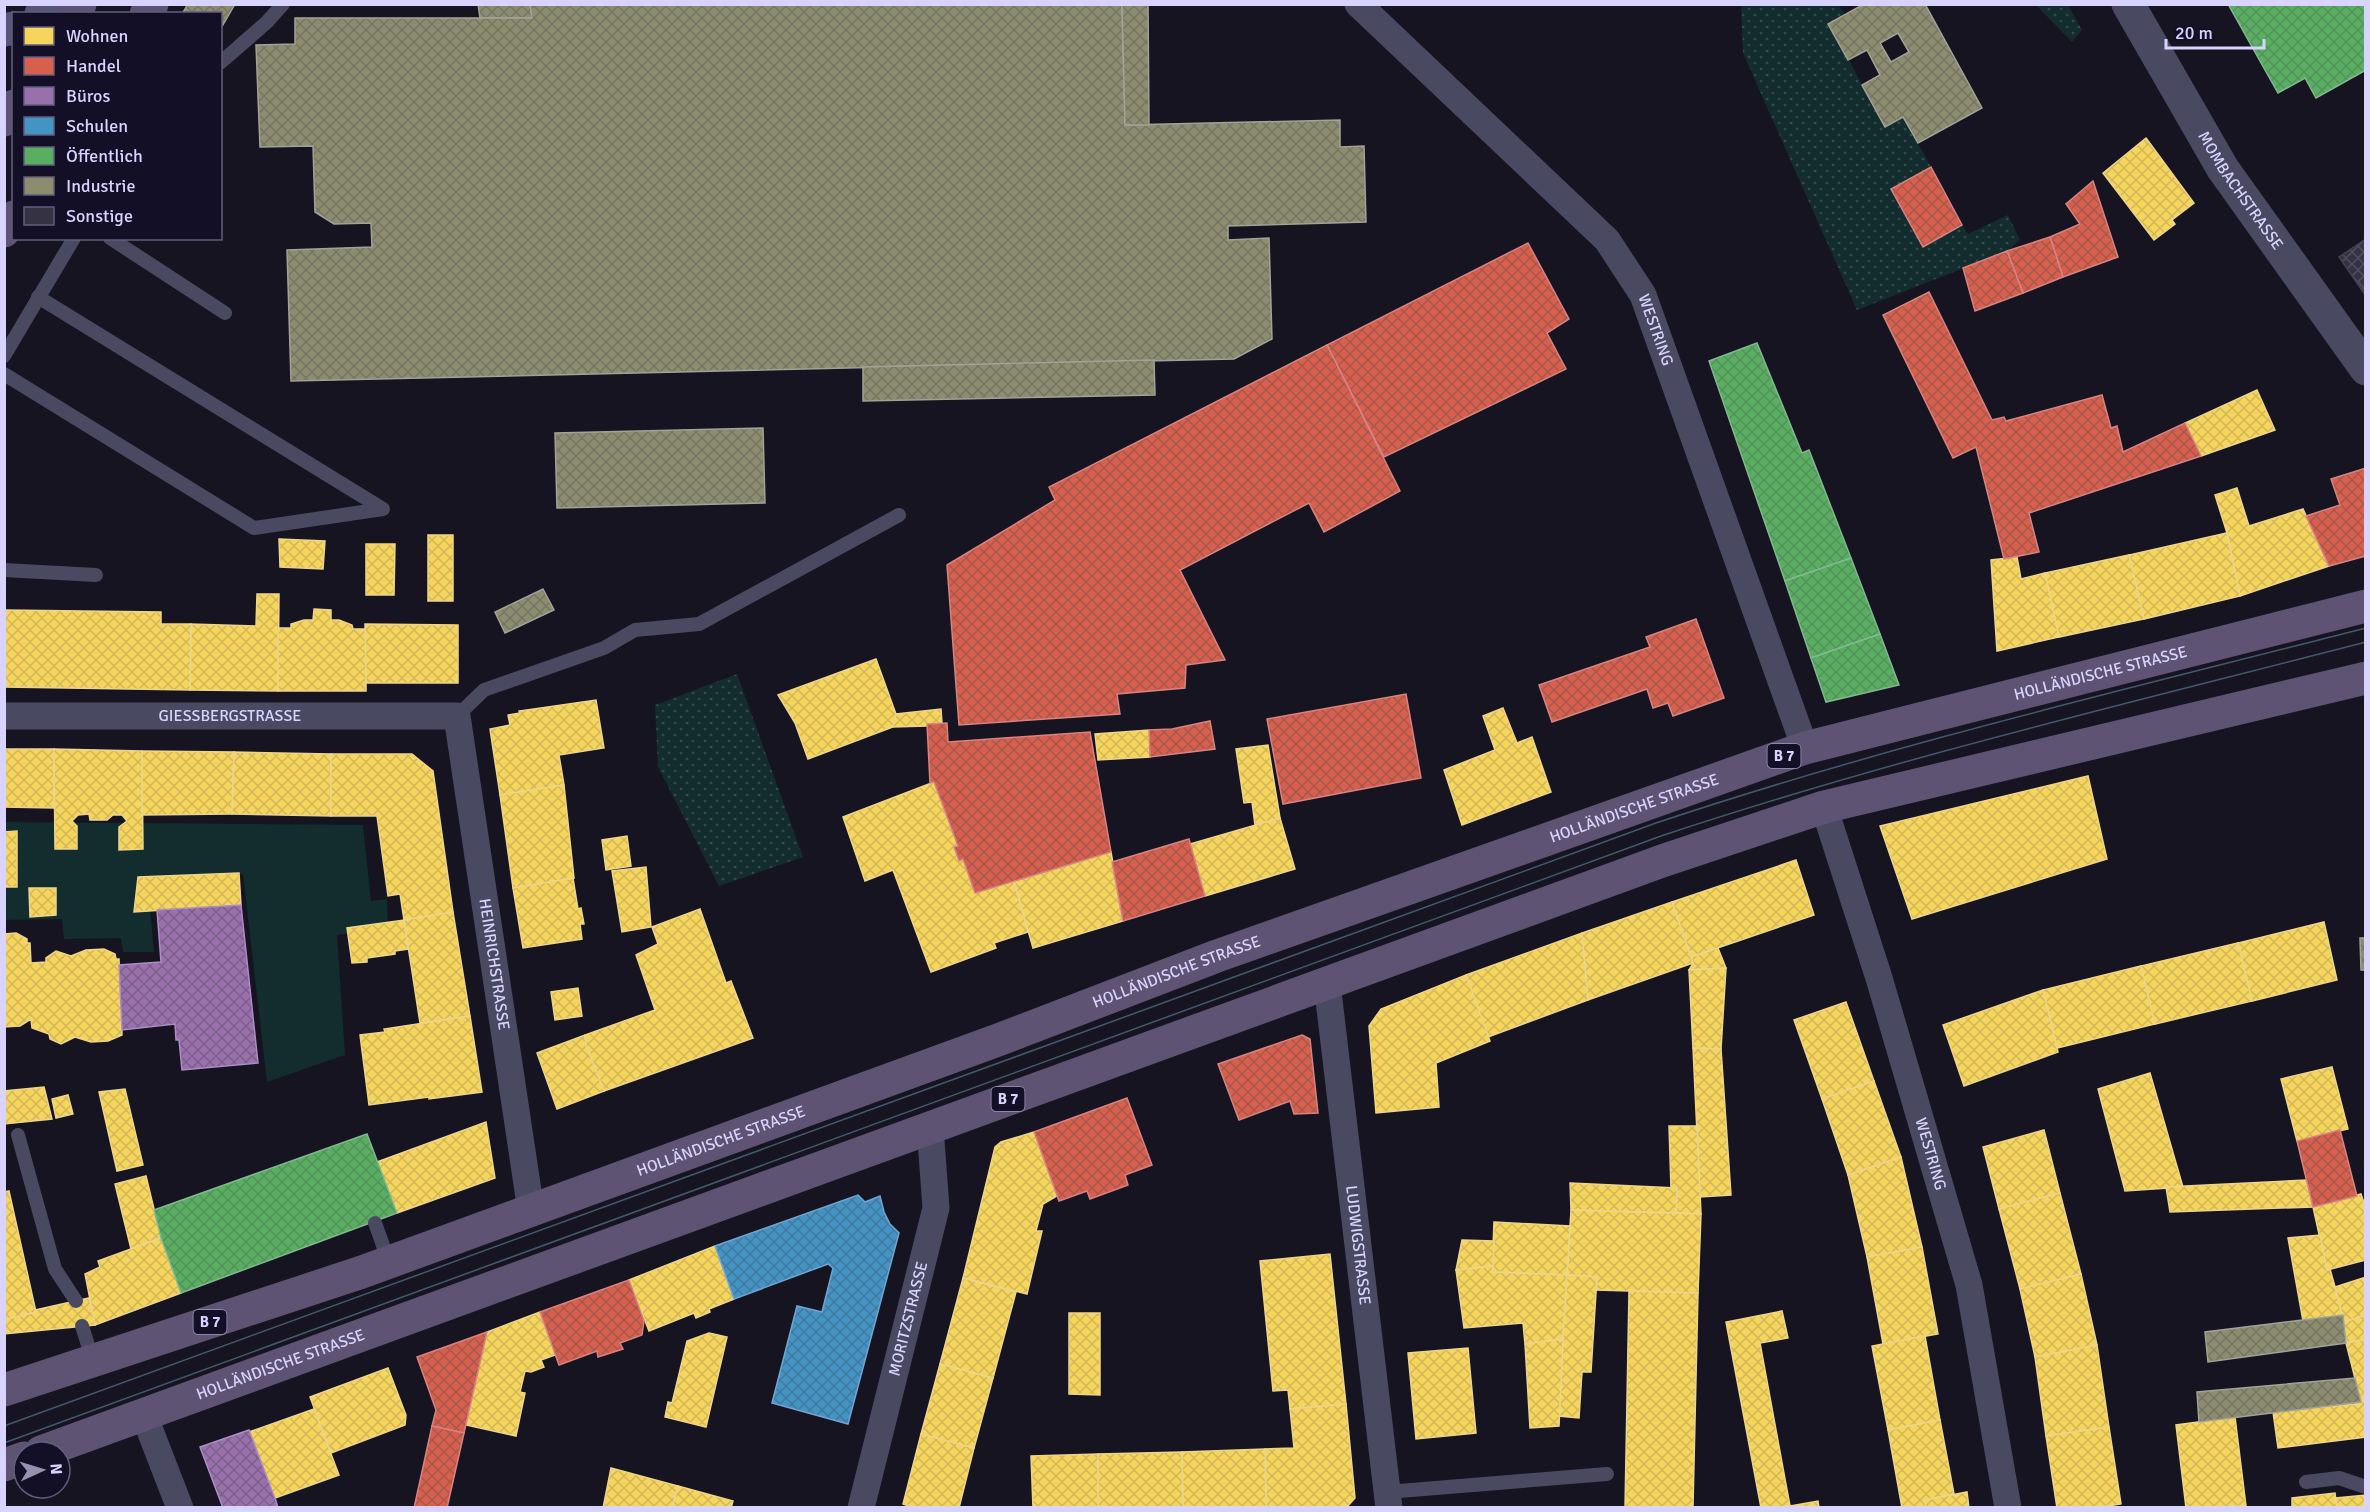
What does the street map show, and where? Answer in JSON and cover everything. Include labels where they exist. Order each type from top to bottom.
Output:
[{"type":"main road","name":"HOLLÄNDISCHE STRASSE","points":[[4,1390],[389,1262],[987,1044],[1217,956],[1805,748],[2366,606]]},
{"type":"main road","name":"HOLLÄNDISCHE STRASSE","points":[[72,1441],[1662,861],[1824,807],[2366,678]]},
{"type":"street","name":"WESTRING","points":[[1358,4],[1607,240],[1642,295],[1805,748]]},
{"type":"street","name":"MOMBACHSTRASSE","points":[[2128,4],[2223,169],[2366,369]]},
{"type":"street","name":"GIESSBERGSTRASSE","points":[[4,716],[457,716]]},
{"type":"street","name":"HEINRICHSTRASSE","points":[[457,716],[531,1211]]},
{"type":"street","name":"WESTRING","points":[[1824,807],[1879,978],[1969,1286],[2008,1508]]},
{"type":"street","name":"LUDWIGSTRASSE","points":[[1327,983],[1388,1500]]},
{"type":"street","name":"MORITZSTRASSE","points":[[861,1508],[936,1208],[930,1127]]},
{"type":"street","points":[[144,1415],[180,1508]]},
{"type":"lane","points":[[222,61],[267,22],[283,4]]},
{"type":"lane","points":[[4,356],[73,240]]},
{"type":"lane","points":[[113,240],[225,313]]},
{"type":"lane","points":[[4,374],[254,528],[382,509],[38,297]]},
{"type":"lane","points":[[457,716],[484,690],[604,648],[635,630],[699,624],[899,514]]},
{"type":"lane","points":[[4,570],[96,575]]},
{"type":"lane","points":[[18,1135],[55,1269],[76,1301]]},
{"type":"lane","points":[[375,1223],[389,1262]]},
{"type":"lane","points":[[82,1326],[93,1361]]},
{"type":"lane","points":[[1388,1500],[1607,1474]]},
{"type":"lane","points":[[2306,1482],[2339,1478],[2366,1487]]},
{"type":"green space","points":[[1741,5],[1839,5],[1845,15],[1829,24],[1885,127],[1903,117],[1931,167],[1892,189],[1923,247],[1962,225],[1968,234],[2008,215],[2020,240],[2007,251],[1857,310],[1743,53]]},
{"type":"green space","points":[[2036,5],[2068,5],[2082,30],[2072,42]]},
{"type":"green space","points":[[737,674],[803,857],[719,886],[658,767],[655,705]]},
{"type":"green space","points":[[4,822],[363,825],[371,901],[387,899],[388,928],[337,935],[345,1055],[267,1082],[243,874],[147,877],[154,952],[123,952],[121,938],[64,939],[62,919],[5,920]]},
{"type":"building: Wohnen","points":[[2146,138],[2194,203],[2172,220],[2175,224],[2154,240],[2103,173]]},
{"type":"building: Wohnen","points":[[2257,390],[2275,430],[2201,456],[2185,423]]},
{"type":"building: Wohnen","points":[[2237,488],[2249,526],[2303,509],[2329,566],[2240,596],[2227,533],[2215,495]]},
{"type":"building: Wohnen","points":[[2227,533],[2240,596],[2144,619],[2129,555]]},
{"type":"building: Wohnen","points":[[428,535],[453,535],[453,601],[428,601]]},
{"type":"building: Wohnen","points":[[279,539],[325,541],[323,569],[280,567]]},
{"type":"building: Wohnen","points":[[366,544],[395,544],[394,595],[366,595]]},
{"type":"building: Wohnen","points":[[2129,555],[2144,619],[2059,637],[2045,573]]},
{"type":"building: Wohnen","points":[[2017,557],[2021,579],[2045,573],[2059,637],[1997,651],[1991,560]]},
{"type":"building: Wohnen","points":[[257,594],[279,594],[278,691],[190,690],[191,624],[256,626]]},
{"type":"building: Wohnen","points":[[314,609],[331,610],[331,620],[339,620],[352,625],[353,629],[366,629],[366,691],[278,691],[278,628],[291,628],[291,624],[313,620]]},
{"type":"building: Wohnen","points":[[4,610],[161,612],[161,624],[191,624],[190,690],[4,687]]},
{"type":"building: Wohnen","points":[[365,624],[458,625],[458,683],[366,683]]},
{"type":"building: Wohnen","points":[[876,659],[896,714],[893,727],[808,759],[795,723],[778,695]]},
{"type":"building: Wohnen","points":[[596,700],[604,748],[559,755],[564,785],[500,795],[490,729],[510,725],[508,715],[520,713],[519,711]]},
{"type":"building: Wohnen","points":[[1503,708],[1517,743],[1532,737],[1551,792],[1462,825],[1444,770],[1495,750],[1483,716]]},
{"type":"building: Wohnen","points":[[941,709],[942,723],[893,727],[896,714]]},
{"type":"building: Wohnen","points":[[1149,730],[1150,757],[1098,760],[1095,734]]},
{"type":"building: Wohnen","points":[[1268,745],[1280,818],[1255,825],[1252,802],[1244,803],[1236,749]]},
{"type":"building: Wohnen","points":[[4,749],[54,749],[54,808],[4,807]]},
{"type":"building: Wohnen","points":[[54,749],[142,751],[143,849],[119,850],[119,827],[127,821],[122,815],[113,815],[107,820],[90,820],[89,814],[78,815],[72,821],[77,826],[77,849],[55,849]]},
{"type":"building: Wohnen","points":[[142,751],[234,752],[232,814],[142,815]]},
{"type":"building: Wohnen","points":[[234,752],[331,754],[331,816],[232,814]]},
{"type":"building: Wohnen","points":[[331,754],[412,754],[433,771],[453,912],[404,920],[400,894],[388,896],[377,816],[331,816]]},
{"type":"building: Wohnen","points":[[2088,776],[2107,859],[1912,919],[1880,826]]},
{"type":"building: Wohnen","points":[[934,782],[958,846],[954,847],[959,861],[963,859],[975,893],[1014,881],[1028,932],[994,943],[996,948],[931,972],[893,870],[865,881],[843,817]]},
{"type":"building: Wohnen","points":[[564,785],[574,878],[513,888],[500,795]]},
{"type":"building: Wohnen","points":[[1280,818],[1295,869],[1205,896],[1190,844]]},
{"type":"building: Wohnen","points":[[17,831],[17,887],[4,887],[4,832]]},
{"type":"building: Wohnen","points":[[627,836],[631,866],[606,870],[602,840]]},
{"type":"building: Wohnen","points":[[1111,852],[1123,921],[1033,948],[1014,881]]},
{"type":"building: Wohnen","points":[[1796,860],[1814,915],[1691,957],[1672,902]]},
{"type":"building: Wohnen","points":[[646,867],[651,927],[622,932],[612,871]]},
{"type":"building: Wohnen","points":[[239,873],[241,905],[134,912],[138,877]]},
{"type":"building: Wohnen","points":[[573,878],[578,909],[581,908],[584,924],[580,924],[582,939],[523,948],[513,888]]},
{"type":"building: Wohnen","points":[[29,888],[56,888],[56,915],[30,917]]},
{"type":"building: Wohnen","points":[[1672,902],[1693,963],[1588,1000],[1582,933]]},
{"type":"building: Wohnen","points":[[700,909],[726,983],[731,981],[753,1038],[604,1091],[586,1045],[585,1035],[655,1010],[636,955],[658,944],[652,927]]},
{"type":"building: Wohnen","points":[[453,912],[470,1016],[420,1023],[404,920]]},
{"type":"building: Wohnen","points":[[404,920],[408,949],[395,951],[395,954],[367,958],[367,962],[352,963],[347,928]]},
{"type":"building: Wohnen","points":[[2324,922],[2337,980],[2252,1001],[2238,943]]},
{"type":"building: Wohnen","points":[[16,933],[30,943],[31,963],[46,962],[46,958],[56,951],[71,956],[86,950],[104,949],[115,954],[116,959],[119,959],[122,1035],[108,1041],[91,1042],[75,1037],[61,1044],[50,1039],[49,1034],[32,1028],[31,1019],[20,1026],[4,1027],[4,934]]},
{"type":"building: Wohnen","points":[[1582,933],[1588,1000],[1488,1037],[1466,975]]},
{"type":"building: Wohnen","points":[[2238,943],[2252,1001],[2155,1024],[2141,966]]},
{"type":"building: Wohnen","points":[[1718,948],[1726,968],[1689,970],[1693,963],[1691,957]]},
{"type":"building: Wohnen","points":[[2141,966],[2155,1024],[2057,1048],[2043,990]]},
{"type":"building: Wohnen","points":[[1726,968],[1721,1049],[1693,1048],[1689,970]]},
{"type":"building: Wohnen","points":[[1466,975],[1490,1041],[1436,1063],[1439,1107],[1376,1113],[1369,1026],[1381,1009]]},
{"type":"building: Wohnen","points":[[578,988],[582,1016],[555,1020],[551,992]]},
{"type":"building: Wohnen","points":[[2043,990],[2058,1052],[1964,1086],[1943,1025]]},
{"type":"building: Wohnen","points":[[1846,1002],[1874,1081],[1822,1099],[1794,1020]]},
{"type":"building: Wohnen","points":[[470,1016],[482,1092],[369,1105],[360,1035],[385,1032],[384,1029]]},
{"type":"building: Wohnen","points":[[585,1035],[586,1045],[604,1091],[557,1109],[537,1053]]},
{"type":"building: Wohnen","points":[[1693,1048],[1721,1049],[1731,1195],[1700,1197]]},
{"type":"building: Wohnen","points":[[2332,1067],[2348,1129],[2297,1141],[2281,1079]]},
{"type":"building: Wohnen","points":[[2150,1073],[2183,1187],[2125,1191],[2098,1089]]},
{"type":"building: Wohnen","points":[[1874,1081],[1901,1157],[1848,1175],[1822,1099]]},
{"type":"building: Wohnen","points":[[44,1087],[52,1119],[4,1124],[4,1091]]},
{"type":"building: Wohnen","points":[[125,1089],[143,1165],[117,1171],[99,1092]]},
{"type":"building: Wohnen","points":[[68,1095],[73,1114],[56,1118],[52,1099]]},
{"type":"building: Wohnen","points":[[486,1122],[495,1178],[397,1213],[377,1162]]},
{"type":"building: Wohnen","points":[[1669,1126],[1697,1126],[1701,1214],[1676,1213],[1677,1188],[1671,1188]]},
{"type":"building: Wohnen","points":[[2044,1130],[2060,1193],[1999,1209],[1983,1147]]},
{"type":"building: Wohnen","points":[[1034,1132],[1057,1196],[1043,1204],[1036,1231],[1042,1231],[1027,1294],[963,1278],[995,1147],[1001,1142]]},
{"type":"building: Wohnen","points":[[1901,1157],[1922,1247],[1867,1257],[1848,1175]]},
{"type":"building: Wohnen","points":[[146,1176],[161,1238],[131,1249],[115,1184]]},
{"type":"building: Wohnen","points":[[2306,1180],[2313,1207],[2170,1212],[2166,1187]]},
{"type":"building: Wohnen","points":[[1570,1183],[1677,1188],[1676,1213],[1571,1210]]},
{"type":"building: Wohnen","points":[[9,1191],[36,1312],[4,1320],[4,1192]]},
{"type":"building: Wohnen","points":[[2060,1193],[2081,1274],[2020,1289],[1999,1209]]},
{"type":"building: Wohnen","points":[[2361,1194],[2366,1209],[2366,1260],[2327,1270],[2313,1207]]},
{"type":"building: Wohnen","points":[[1571,1210],[1701,1214],[1698,1293],[1596,1290],[1597,1277],[1567,1275]]},
{"type":"building: Wohnen","points":[[1494,1222],[1570,1226],[1567,1275],[1492,1272]]},
{"type":"building: Wohnen","points":[[2320,1235],[2327,1270],[2330,1269],[2343,1315],[2303,1321],[2288,1238]]},
{"type":"building: Wohnen","points":[[161,1238],[181,1293],[95,1325],[85,1274],[100,1267],[98,1261]]},
{"type":"building: Wohnen","points":[[1462,1240],[1494,1241],[1493,1266],[1456,1270]]},
{"type":"building: Wohnen","points":[[715,1246],[734,1299],[709,1309],[710,1312],[696,1318],[694,1313],[649,1331],[629,1280]]},
{"type":"building: Wohnen","points":[[1922,1247],[1938,1334],[1883,1344],[1867,1257]]},
{"type":"building: Wohnen","points":[[1330,1254],[1346,1404],[1290,1409],[1288,1390],[1273,1391],[1260,1261]]},
{"type":"building: Wohnen","points":[[1493,1266],[1492,1272],[1567,1275],[1563,1339],[1525,1344],[1523,1323],[1464,1328],[1456,1270]]},
{"type":"building: Wohnen","points":[[2081,1274],[2097,1345],[2035,1357],[2020,1289]]},
{"type":"building: Wohnen","points":[[1567,1275],[1597,1277],[1591,1372],[1582,1372],[1579,1418],[1558,1416]]},
{"type":"building: Wohnen","points":[[2366,1277],[2366,1315],[2344,1322],[2335,1287]]},
{"type":"building: Wohnen","points":[[963,1278],[1016,1292],[993,1378],[940,1364]]},
{"type":"building: Wohnen","points":[[1629,1291],[1698,1293],[1693,1507],[1625,1508]]},
{"type":"building: Wohnen","points":[[89,1298],[95,1325],[4,1334],[4,1320],[36,1312],[35,1310]]},
{"type":"building: Wohnen","points":[[1782,1311],[1788,1338],[1760,1343],[1790,1506],[1818,1501],[1819,1508],[1761,1508],[1726,1322]]},
{"type":"building: Wohnen","points":[[540,1312],[555,1355],[541,1360],[544,1367],[531,1372],[525,1371],[520,1392],[525,1393],[516,1436],[466,1425],[487,1332]]},
{"type":"building: Wohnen","points":[[1069,1313],[1100,1313],[1100,1395],[1069,1394]]},
{"type":"building: Wohnen","points":[[2366,1315],[2366,1339],[2346,1343],[2344,1322]]},
{"type":"building: Wohnen","points":[[709,1333],[727,1337],[706,1427],[665,1417],[668,1402],[672,1403],[687,1341]]},
{"type":"building: Wohnen","points":[[1925,1336],[1940,1420],[1888,1430],[1872,1346]]},
{"type":"building: Wohnen","points":[[1563,1339],[1559,1426],[1530,1428],[1525,1344]]},
{"type":"building: Wohnen","points":[[2366,1339],[2366,1401],[2361,1402],[2346,1343]]},
{"type":"building: Wohnen","points":[[2097,1345],[2109,1427],[2046,1436],[2035,1357]]},
{"type":"building: Wohnen","points":[[1468,1348],[1476,1433],[1416,1439],[1408,1353]]},
{"type":"building: Wohnen","points":[[940,1364],[993,1378],[974,1448],[921,1434]]},
{"type":"building: Wohnen","points":[[388,1368],[406,1415],[405,1425],[331,1453],[310,1397]]},
{"type":"building: Wohnen","points":[[2366,1401],[2366,1437],[2278,1448],[2273,1412]]},
{"type":"building: Wohnen","points":[[1346,1404],[1355,1498],[1346,1508],[1266,1508],[1265,1449],[1294,1448],[1290,1409]]},
{"type":"building: Wohnen","points":[[314,1409],[339,1475],[275,1498],[249,1432]]},
{"type":"building: Wohnen","points":[[2235,1417],[2246,1506],[2186,1508],[2176,1425]]},
{"type":"building: Wohnen","points":[[1940,1420],[1954,1494],[1925,1500],[1926,1508],[1902,1508],[1888,1430]]},
{"type":"building: Wohnen","points":[[2109,1427],[2121,1504],[2096,1508],[2057,1508],[2046,1436]]},
{"type":"building: Wohnen","points":[[921,1434],[974,1448],[959,1508],[914,1508],[903,1504]]},
{"type":"building: Wohnen","points":[[1265,1449],[1266,1508],[1183,1508],[1182,1452]]},
{"type":"building: Wohnen","points":[[1182,1452],[1183,1508],[1098,1508],[1098,1454]]},
{"type":"building: Wohnen","points":[[1098,1454],[1098,1508],[1033,1508],[1031,1456]]},
{"type":"building: Wohnen","points":[[611,1468],[678,1486],[672,1508],[603,1508]]},
{"type":"building: Wohnen","points":[[678,1486],[733,1501],[731,1508],[672,1508]]},
{"type":"building: Wohnen","points":[[1967,1492],[1969,1508],[1926,1508],[1925,1500]]},
{"type":"building: Wohnen","points":[[2335,1493],[2337,1508],[2292,1508],[2292,1498]]},
{"type":"building: Wohnen","points":[[2366,1495],[2366,1508],[2337,1508],[2336,1498]]},
{"type":"building: Handel","points":[[1931,167],[1962,225],[1923,247],[1891,189]]},
{"type":"building: Handel","points":[[2093,181],[2118,257],[2063,277],[2050,237],[2080,224],[2066,204]]},
{"type":"building: Handel","points":[[2050,237],[2063,277],[2023,293],[2007,251]]},
{"type":"building: Handel","points":[[1528,243],[1569,319],[1547,333],[1566,369],[1384,457],[1327,345]]},
{"type":"building: Handel","points":[[2007,251],[2023,293],[1975,311],[1963,268]]},
{"type":"building: Handel","points":[[1929,292],[1992,420],[2004,417],[2006,421],[2102,395],[2111,428],[2117,426],[2123,452],[2185,423],[2201,456],[2029,513],[2039,552],[2004,559],[1976,447],[1953,458],[1883,315]]},
{"type":"building: Handel","points":[[1327,345],[1400,491],[1324,532],[1309,503],[1180,570],[1225,660],[1186,665],[1185,688],[1117,694],[1120,714],[959,725],[947,565],[1055,500],[1049,487]]},
{"type":"building: Handel","points":[[2366,468],[2366,556],[2329,566],[2306,516],[2340,505],[2331,479]]},
{"type":"building: Handel","points":[[1696,619],[1724,698],[1673,716],[1668,703],[1653,708],[1647,689],[1552,722],[1539,685],[1650,647],[1646,637]]},
{"type":"building: Handel","points":[[1406,694],[1421,778],[1283,804],[1267,719]]},
{"type":"building: Handel","points":[[1210,721],[1215,749],[1150,757],[1149,730],[1172,729]]},
{"type":"building: Handel","points":[[947,723],[948,742],[1090,732],[1111,852],[975,893],[963,859],[959,861],[954,847],[958,846],[934,782],[930,783],[927,724]]},
{"type":"building: Handel","points":[[1189,839],[1205,896],[1123,921],[1112,862]]},
{"type":"building: Handel","points":[[1302,1035],[1310,1039],[1318,1113],[1294,1114],[1290,1101],[1239,1120],[1218,1064]]},
{"type":"building: Handel","points":[[1127,1098],[1152,1165],[1125,1175],[1128,1185],[1090,1199],[1087,1191],[1059,1201],[1034,1132]]},
{"type":"building: Handel","points":[[2340,1130],[2357,1196],[2313,1207],[2297,1141]]},
{"type":"building: Handel","points":[[629,1280],[644,1321],[642,1335],[620,1343],[623,1349],[598,1357],[597,1351],[559,1365],[540,1312]]},
{"type":"building: Handel","points":[[487,1332],[464,1433],[432,1426],[436,1410],[417,1357]]},
{"type":"building: Handel","points":[[432,1426],[464,1433],[447,1508],[414,1508]]},
{"type":"building: Büros","points":[[241,905],[258,1063],[182,1070],[175,1024],[122,1030],[119,965],[161,962],[157,910]]},
{"type":"building: Büros","points":[[249,1430],[278,1508],[223,1508],[200,1447]]},
{"type":"building: Schulen","points":[[858,1195],[865,1202],[880,1196],[890,1224],[899,1233],[848,1424],[772,1403],[797,1306],[822,1312],[833,1268],[828,1264],[734,1299],[715,1246]]},
{"type":"building: Öffentlich","points":[[2228,4],[2366,4],[2366,70],[2316,98],[2305,78],[2278,93]]},
{"type":"building: Öffentlich","points":[[1757,343],[1802,453],[1809,450],[1851,558],[1785,581],[1709,361]]},
{"type":"building: Öffentlich","points":[[1851,558],[1880,634],[1811,658],[1785,581]]},
{"type":"building: Öffentlich","points":[[1880,634],[1899,685],[1826,702],[1811,658]]},
{"type":"building: Öffentlich","points":[[367,1134],[397,1213],[181,1293],[161,1238],[154,1210]]},
{"type":"building: Industrie","points":[[188,4],[235,4],[222,27],[222,12],[183,12]]},
{"type":"building: Industrie","points":[[478,4],[530,4],[532,18],[480,18]]},
{"type":"building: Industrie","points":[[530,4],[1122,4],[1125,125],[1340,120],[1340,147],[1364,146],[1366,222],[1228,226],[1228,240],[1269,238],[1272,339],[1234,359],[291,381],[287,250],[372,247],[371,223],[334,224],[315,212],[313,146],[260,147],[256,45],[295,44],[295,18],[532,18]]},
{"type":"building: Industrie","points":[[1122,4],[1148,4],[1149,125],[1125,125]]},
{"type":"building: Industrie","points":[[1864,4],[1925,4],[1982,108],[1918,143],[1903,117],[1885,127],[1862,85],[1880,75],[1867,50],[1848,60],[1828,24]],"holes":[[[1898,33],[1909,52],[1891,62],[1880,43]]]},
{"type":"building: Industrie","points":[[1154,360],[1155,395],[863,401],[863,367]]},
{"type":"building: Industrie","points":[[763,428],[765,503],[557,508],[555,433]]},
{"type":"building: Industrie","points":[[543,589],[554,610],[505,633],[495,612]]},
{"type":"building: Industrie","points":[[2360,938],[2366,938],[2366,970],[2361,970]]},
{"type":"building: Industrie","points":[[2343,1315],[2346,1343],[2208,1362],[2205,1332]]},
{"type":"building: Industrie","points":[[2355,1378],[2361,1402],[2199,1422],[2197,1392]]},
{"type":"building: Sonstige","points":[[2366,239],[2366,296],[2339,257]]},
{"type":"tram line","points":[[4,1426],[1656,823],[1920,743],[2366,628]]},
{"type":"tram line","points":[[4,1443],[1661,836],[1923,757],[2366,642]]}]
